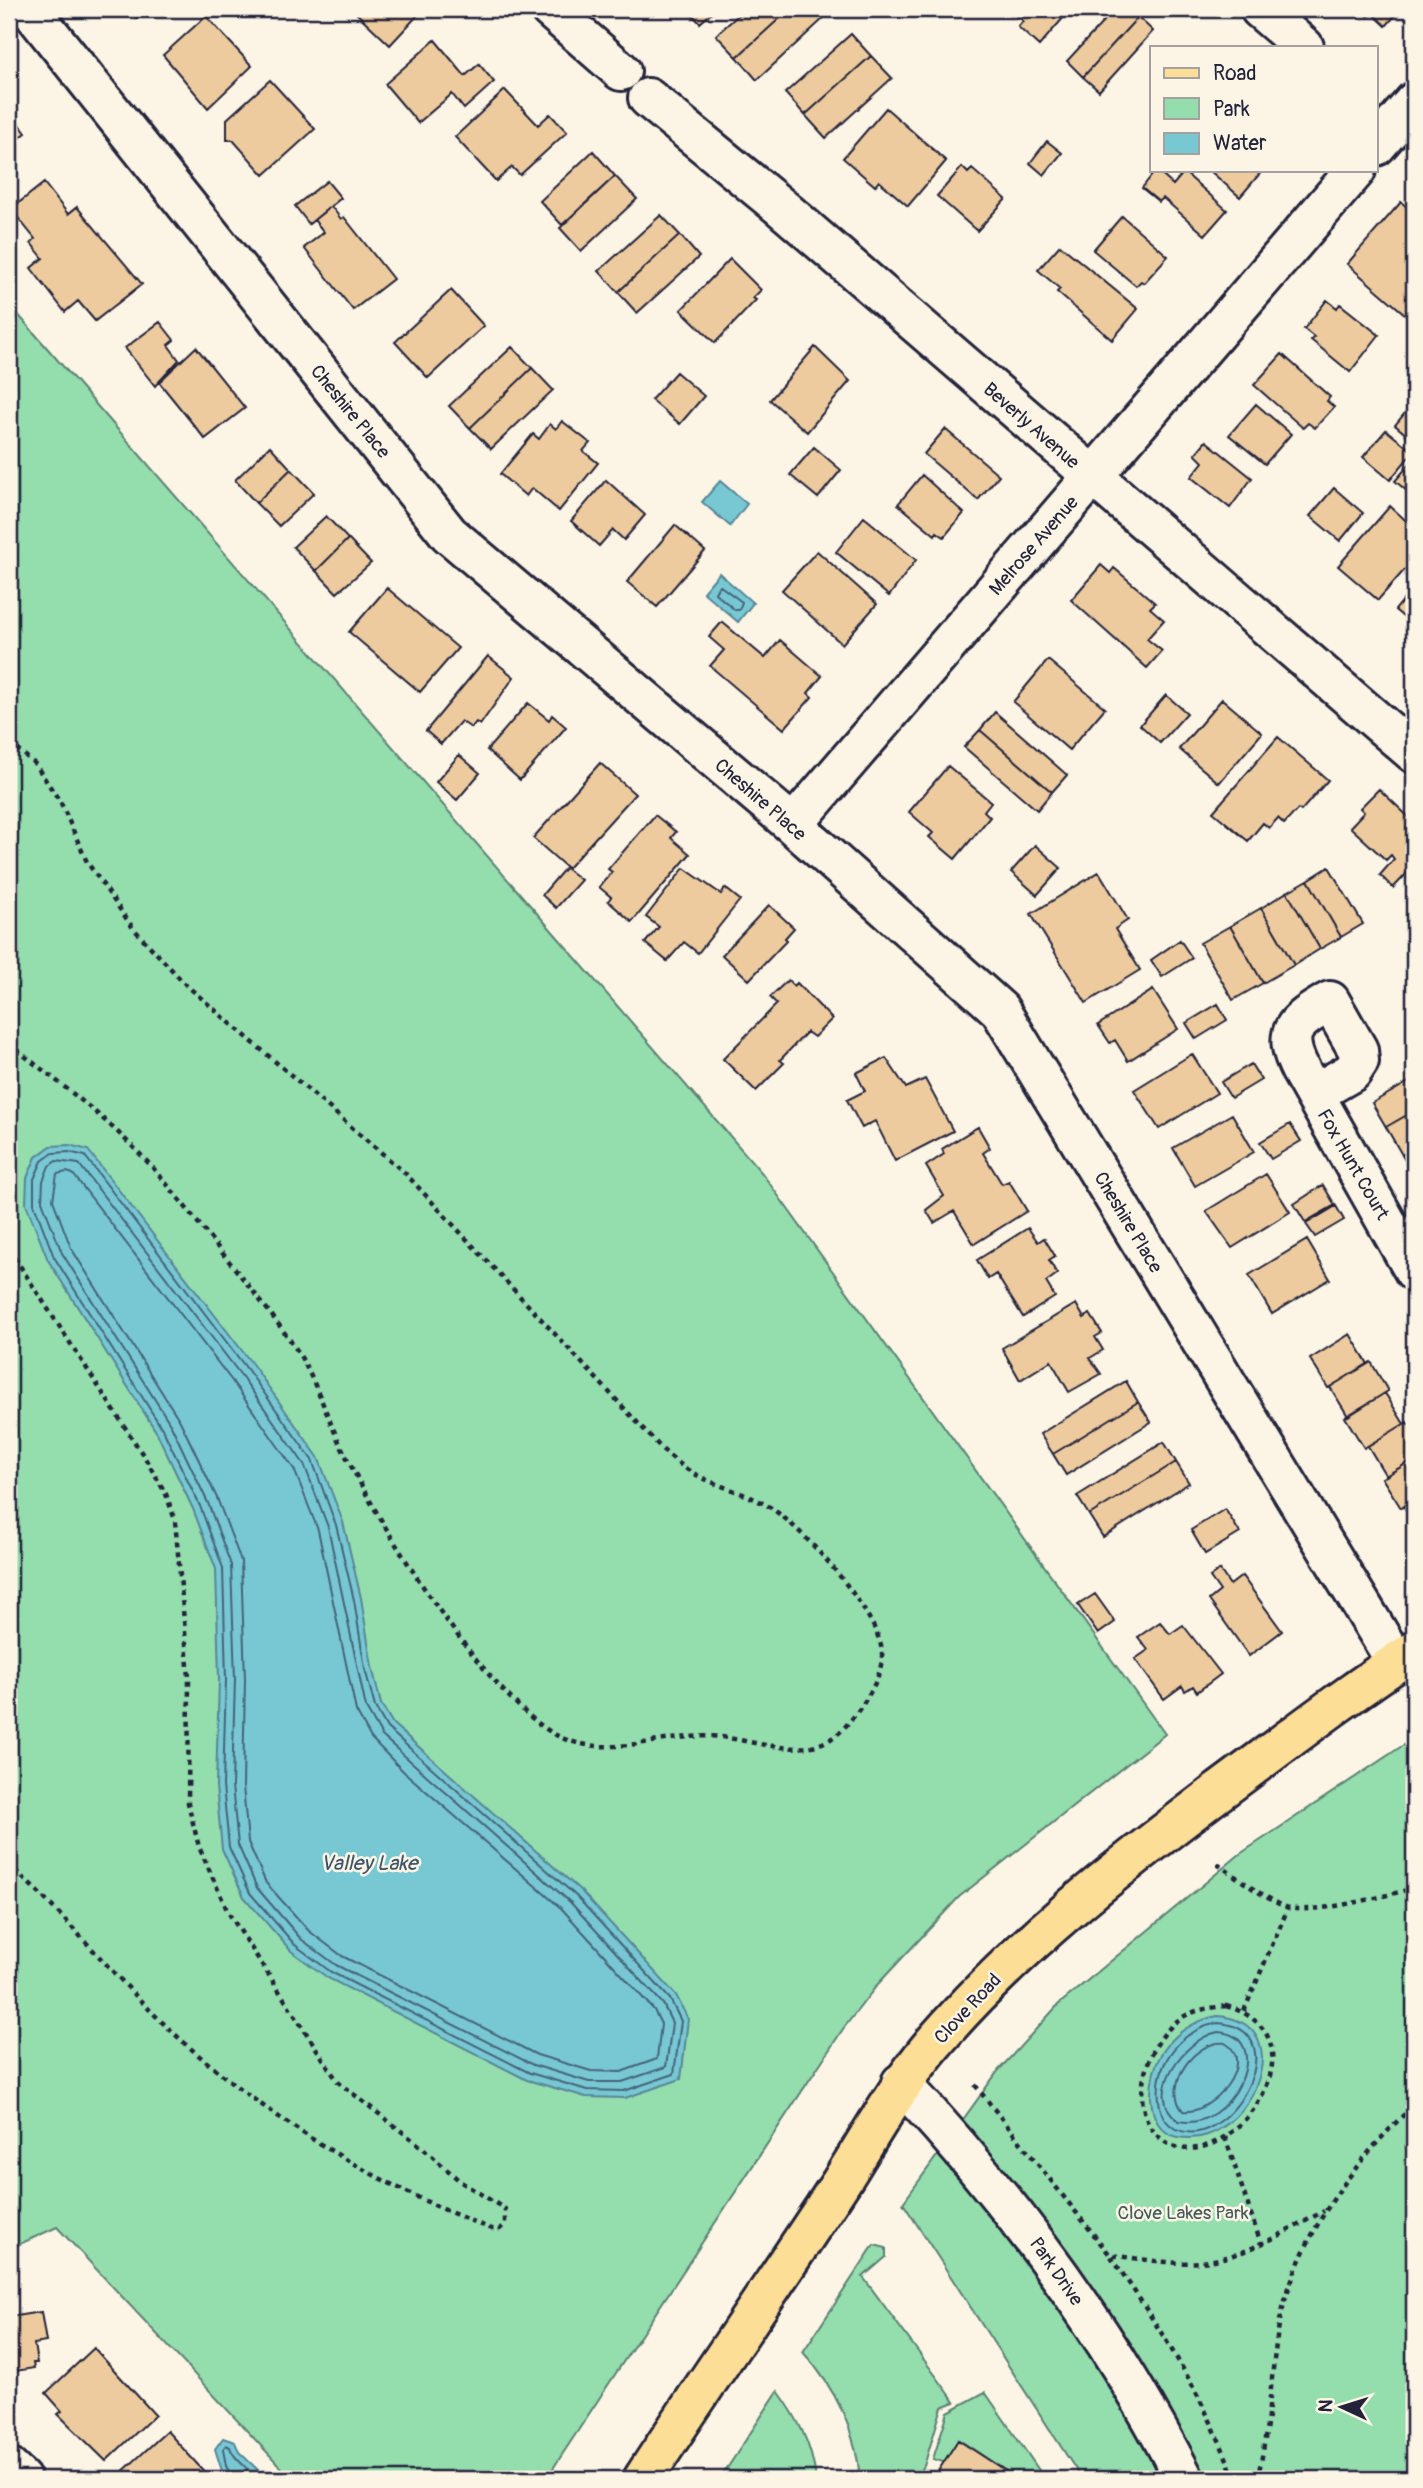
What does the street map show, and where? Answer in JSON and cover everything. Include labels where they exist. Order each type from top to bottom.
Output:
[{"type":"main road","name":"Clove Road","points":[[643,2479],[841,2181],[901,2083],[938,2038],[1009,1963],[1072,1907],[1165,1832],[1360,1686],[1405,1657]]},
{"type":"street","name":"Cheshire Place","points":[[30,9],[449,534],[793,825],[1000,1010],[1405,1657]]},
{"type":"street","points":[[550,9],[621,71]]},
{"type":"street","points":[[1260,9],[1303,46]]},
{"type":"street","name":"Beverly Avenue","points":[[648,98],[782,208],[1414,753]]},
{"type":"street","name":"Melrose Avenue","points":[[793,825],[1354,172]]},
{"type":"street","name":"Fox Hunt Court","points":[[1314,1094],[1414,1271]]},
{"type":"street","name":"Park Drive","points":[[901,2083],[943,2128],[1038,2243],[1111,2349],[1184,2479]]},
{"type":"street","points":[[9,2468],[22,2479]]},
{"type":"path","points":[[9,742],[35,764],[61,803],[87,862],[133,928],[186,985],[405,1173],[663,1450],[694,1474],[773,1509],[807,1538],[866,1612],[882,1647],[881,1664],[873,1686],[848,1723],[831,1740],[817,1747],[802,1749],[712,1736],[606,1746],[575,1742],[555,1734],[513,1699],[466,1647],[398,1546],[344,1452],[310,1372],[293,1344],[230,1262],[139,1153],[90,1108],[9,1044]]},
{"type":"path","points":[[9,1249],[145,1458],[166,1494],[175,1520],[189,1677],[188,1803],[199,1847],[228,1912],[338,2082],[423,2148],[461,2182],[505,2209],[505,2224],[500,2229],[492,2229],[394,2185],[326,2146],[243,2091],[187,2046],[55,1906],[9,1865]]},
{"type":"path","points":[[1217,1864],[1288,1908],[1309,1908],[1379,1898],[1414,1888]]},
{"type":"path","points":[[1244,2011],[1288,1908]]},
{"type":"path","points":[[1226,2006],[1244,2011],[1259,2022],[1269,2036],[1270,2073],[1259,2102],[1247,2120],[1213,2143],[1177,2147],[1162,2140],[1150,2126],[1142,2091],[1147,2064],[1156,2048],[1175,2022],[1187,2015],[1206,2008],[1226,2006]]},
{"type":"path","points":[[975,2085],[1110,2255],[1187,2375],[1208,2415],[1234,2479]]},
{"type":"path","points":[[1257,2479],[1280,2324],[1296,2269],[1324,2211],[1392,2125],[1414,2105]]},
{"type":"path","points":[[1162,2140],[1168,2133]]},
{"type":"path","points":[[1225,2137],[1261,2244]]},
{"type":"path","points":[[1110,2255],[1162,2262],[1213,2261],[1261,2244],[1324,2211]]},
{"type":"green space","points":[[9,304],[762,1173],[1165,1734],[959,1897],[878,1984],[843,2029],[546,2479],[292,2479],[57,2227],[9,2249]]},
{"type":"green space","name":"Clove Lakes Park","points":[[1414,1738],[1414,2479],[1082,2479],[903,2203],[998,2071],[1058,2005],[1240,1854]]},
{"type":"green space","points":[[874,2245],[886,2248],[886,2257],[863,2277],[955,2402],[942,2407],[924,2466],[916,2479],[860,2479],[854,2444],[842,2411],[825,2381],[803,2352]]},
{"type":"green space","points":[[778,2391],[803,2432],[816,2479],[720,2479]]},
{"type":"green space","points":[[985,2392],[1045,2479],[1018,2479],[959,2440],[944,2462],[933,2459],[948,2412]]},
{"type":"water","points":[[720,481],[747,504],[730,526],[702,502]]},
{"type":"water","points":[[719,573],[753,603],[738,622],[703,592]]},
{"type":"water","name":"Valley Lake","points":[[70,1145],[88,1150],[253,1365],[318,1457],[343,1522],[381,1704],[393,1724],[581,1891],[676,1995],[688,2019],[681,2079],[625,2098],[586,2097],[527,2080],[328,1978],[291,1951],[244,1897],[222,1849],[216,1786],[219,1679],[216,1569],[193,1509],[157,1433],[48,1260],[26,1204],[27,1178],[36,1157],[51,1146]]},
{"type":"water","points":[[1217,2016],[1243,2023],[1258,2039],[1262,2061],[1257,2084],[1244,2106],[1226,2125],[1203,2136],[1178,2137],[1166,2132],[1158,2124],[1153,2112],[1151,2086],[1154,2072],[1164,2050],[1180,2032]]},
{"type":"water","points":[[223,2438],[235,2442],[239,2452],[258,2470],[259,2479],[232,2479],[223,2474],[215,2449]]},
{"type":"building","points":[[130,9],[149,9],[137,18]]},
{"type":"building","points":[[352,9],[409,9],[417,16],[390,45]]},
{"type":"building","points":[[687,9],[716,9],[700,23]]},
{"type":"building","points":[[745,9],[790,9],[737,57],[716,35]]},
{"type":"building","points":[[790,9],[814,9],[823,19],[757,80],[737,57]]},
{"type":"building","points":[[1009,9],[1071,9],[1039,46],[1018,27],[1023,21]]},
{"type":"building","points":[[1115,9],[1128,9],[1138,17],[1083,77],[1067,61]]},
{"type":"building","points":[[1359,9],[1401,9],[1386,26],[1372,13],[1368,17]]},
{"type":"building","points":[[206,16],[252,66],[208,108],[163,55]]},
{"type":"building","points":[[1138,17],[1153,31],[1099,91],[1083,77]]},
{"type":"building","points":[[851,34],[871,56],[805,115],[785,93]]},
{"type":"building","points":[[435,40],[465,76],[479,64],[494,82],[464,109],[452,94],[418,123],[385,84]]},
{"type":"building","points":[[871,56],[892,78],[826,138],[805,115]]},
{"type":"building","points":[[270,80],[315,129],[264,175],[233,140],[227,140],[227,119]]},
{"type":"building","points":[[505,90],[538,125],[550,114],[567,132],[520,175],[512,167],[496,181],[455,137]]},
{"type":"building","points":[[886,108],[946,161],[908,206],[879,181],[875,186],[843,158]]},
{"type":"building","points":[[9,111],[26,133],[9,146]]},
{"type":"building","points":[[1047,141],[1062,153],[1044,175],[1030,163]]},
{"type":"building","points":[[593,151],[615,176],[562,225],[540,201]]},
{"type":"building","points":[[962,167],[968,173],[972,169],[1006,199],[977,231],[937,196]]},
{"type":"building","points":[[1154,172],[1158,172],[1173,185],[1184,172],[1227,210],[1205,235],[1163,198],[1159,202],[1142,188]]},
{"type":"building","points":[[1211,172],[1261,172],[1240,197]]},
{"type":"building","points":[[615,176],[637,199],[581,251],[560,228]]},
{"type":"building","points":[[327,181],[341,198],[309,224],[295,206]]},
{"type":"building","points":[[44,183],[68,214],[77,207],[142,284],[95,321],[78,301],[65,312],[31,268],[43,258],[31,243],[35,239],[11,209]]},
{"type":"building","points":[[1401,202],[1414,213],[1414,322],[1347,264]]},
{"type":"building","points":[[331,206],[341,219],[344,217],[393,279],[353,310],[304,248],[324,232],[314,220]]},
{"type":"building","points":[[661,215],[680,235],[618,292],[599,271]]},
{"type":"building","points":[[1122,216],[1168,256],[1144,283],[1141,281],[1136,286],[1093,250]]},
{"type":"building","points":[[680,235],[699,257],[637,313],[618,292]]},
{"type":"building","points":[[1060,245],[1138,309],[1112,340],[1057,292],[1060,289],[1038,270]]},
{"type":"building","points":[[730,259],[761,290],[753,298],[756,300],[715,343],[681,310]]},
{"type":"building","points":[[451,290],[484,326],[428,378],[395,342]]},
{"type":"building","points":[[1327,300],[1337,308],[1340,304],[1379,335],[1350,372],[1311,340],[1314,337],[1304,329]]},
{"type":"building","points":[[160,322],[174,340],[168,345],[179,360],[155,386],[125,348]]},
{"type":"building","points":[[196,347],[245,408],[205,439],[159,382]]},
{"type":"building","points":[[512,347],[532,368],[470,428],[449,406]]},
{"type":"building","points":[[815,347],[850,381],[807,432],[770,400]]},
{"type":"building","points":[[1282,354],[1330,397],[1327,401],[1334,407],[1315,428],[1308,423],[1303,428],[1254,385]]},
{"type":"building","points":[[532,368],[553,390],[491,449],[470,428]]},
{"type":"building","points":[[676,372],[704,396],[680,424],[651,400]]},
{"type":"building","points":[[1414,402],[1414,441],[1395,425]]},
{"type":"building","points":[[1256,404],[1291,434],[1265,464],[1229,435]]},
{"type":"building","points":[[562,421],[590,443],[583,451],[598,463],[559,511],[532,488],[526,496],[500,474],[533,434],[539,439],[550,424],[556,429]]},
{"type":"building","points":[[945,429],[999,475],[978,500],[924,454]]},
{"type":"building","points":[[1386,430],[1413,452],[1390,480],[1363,457]]},
{"type":"building","points":[[1206,441],[1252,478],[1230,508],[1191,477],[1203,462],[1195,454]]},
{"type":"building","points":[[270,446],[291,469],[256,503],[235,480]]},
{"type":"building","points":[[814,447],[841,470],[818,498],[790,475]]},
{"type":"building","points":[[1414,459],[1414,497],[1395,481]]},
{"type":"building","points":[[291,469],[314,493],[279,526],[256,503]]},
{"type":"building","points":[[922,475],[964,513],[944,537],[937,532],[935,535],[898,504]]},
{"type":"building","points":[[606,480],[645,515],[624,540],[613,530],[599,546],[571,521]]},
{"type":"building","points":[[1334,488],[1363,513],[1340,541],[1310,516]]},
{"type":"building","points":[[1390,506],[1414,528],[1414,559],[1378,600],[1338,566]]},
{"type":"building","points":[[326,516],[348,539],[316,571],[293,547]]},
{"type":"building","points":[[864,517],[916,560],[889,596],[836,552]]},
{"type":"building","points":[[675,525],[705,551],[657,607],[627,582]]},
{"type":"building","points":[[348,539],[371,563],[337,593],[316,571]]},
{"type":"building","points":[[817,551],[877,604],[842,644],[782,590]]},
{"type":"building","points":[[1101,565],[1110,573],[1114,568],[1155,603],[1150,608],[1164,620],[1147,639],[1162,651],[1147,668],[1071,600]]},
{"type":"building","points":[[1414,587],[1414,626],[1395,610]]},
{"type":"building","points":[[387,588],[458,648],[420,692],[349,632]]},
{"type":"building","points":[[722,622],[765,658],[780,640],[822,676],[808,693],[812,697],[784,729],[710,666],[724,650],[709,637]]},
{"type":"building","points":[[488,656],[514,677],[480,725],[476,722],[471,728],[461,721],[441,744],[426,731]]},
{"type":"building","points":[[1048,660],[1105,708],[1069,750],[1013,702]]},
{"type":"building","points":[[1166,695],[1187,713],[1160,743],[1140,725]]},
{"type":"building","points":[[1222,699],[1262,733],[1219,783],[1179,749]]},
{"type":"building","points":[[528,703],[549,720],[552,715],[566,727],[520,780],[487,750]]},
{"type":"building","points":[[995,712],[1067,775],[1052,792],[980,730]]},
{"type":"building","points":[[980,730],[1052,792],[1037,810],[964,747]]},
{"type":"building","points":[[1278,737],[1328,780],[1301,811],[1298,809],[1284,824],[1278,818],[1269,828],[1263,823],[1248,841],[1213,812]]},
{"type":"building","points":[[459,755],[480,773],[457,800],[436,782]]},
{"type":"building","points":[[600,763],[635,794],[567,869],[581,880],[556,908],[542,895],[566,867],[533,838]]},
{"type":"building","points":[[948,766],[991,802],[984,811],[990,817],[955,859],[929,837],[933,833],[909,812]]},
{"type":"building","points":[[1379,789],[1414,822],[1414,840],[1408,846],[1414,852],[1414,866],[1393,888],[1380,875],[1394,859],[1391,855],[1386,860],[1350,827],[1364,812],[1360,808]]},
{"type":"building","points":[[655,815],[676,832],[671,838],[690,854],[632,922],[608,901],[611,897],[599,887],[612,872],[608,869]]},
{"type":"building","points":[[1035,845],[1061,868],[1037,895],[1011,872]]},
{"type":"building","points":[[1329,867],[1363,924],[1341,937],[1308,880]]},
{"type":"building","points":[[684,868],[721,894],[725,888],[740,900],[698,953],[684,942],[667,961],[645,943],[659,927],[646,917]]},
{"type":"building","points":[[1099,872],[1128,920],[1115,929],[1140,970],[1086,1003],[1031,914]]},
{"type":"building","points":[[1308,880],[1341,937],[1320,949],[1287,892]]},
{"type":"building","points":[[1287,892],[1320,949],[1294,965],[1261,908]]},
{"type":"building","points":[[769,905],[794,928],[785,938],[787,940],[749,980],[722,955]]},
{"type":"building","points":[[1261,908],[1294,965],[1263,983],[1230,926]]},
{"type":"building","points":[[1230,926],[1263,983],[1233,1000],[1200,943]]},
{"type":"building","points":[[1180,940],[1192,958],[1162,977],[1151,960]]},
{"type":"building","points":[[788,980],[794,986],[797,983],[832,1019],[814,1037],[807,1032],[780,1060],[784,1063],[756,1091],[723,1059],[777,1004],[770,997]]},
{"type":"building","points":[[1153,990],[1178,1029],[1128,1061],[1115,1040],[1110,1043],[1098,1025]]},
{"type":"building","points":[[1218,1004],[1227,1020],[1196,1039],[1186,1023]]},
{"type":"building","points":[[1192,1054],[1217,1093],[1159,1129],[1134,1090]]},
{"type":"building","points":[[886,1058],[906,1088],[925,1079],[953,1131],[895,1161],[875,1121],[862,1128],[847,1100],[865,1091],[856,1073]]},
{"type":"building","points":[[1251,1064],[1261,1080],[1231,1098],[1221,1082]]},
{"type":"building","points":[[1414,1079],[1414,1111],[1386,1127],[1372,1103]]},
{"type":"building","points":[[1414,1111],[1414,1148],[1402,1155],[1386,1127]]},
{"type":"building","points":[[1232,1114],[1254,1152],[1195,1186],[1173,1148]]},
{"type":"building","points":[[1290,1124],[1301,1141],[1271,1159],[1260,1142]]},
{"type":"building","points":[[978,1127],[990,1148],[983,1153],[1002,1184],[1009,1181],[1027,1211],[974,1244],[954,1211],[934,1223],[926,1210],[944,1196],[926,1166],[944,1154],[942,1149]]},
{"type":"building","points":[[1414,1148],[1414,1176],[1402,1155]]},
{"type":"building","points":[[1266,1174],[1290,1212],[1232,1248],[1206,1211]]},
{"type":"building","points":[[1323,1185],[1335,1205],[1305,1222],[1294,1204]]},
{"type":"building","points":[[1336,1206],[1344,1220],[1315,1237],[1306,1224]]},
{"type":"building","points":[[1028,1228],[1038,1242],[1044,1238],[1055,1256],[1049,1260],[1057,1274],[1046,1282],[1055,1297],[1023,1317],[996,1274],[988,1279],[977,1260]]},
{"type":"building","points":[[1307,1240],[1330,1279],[1272,1314],[1249,1275]]},
{"type":"building","points":[[1076,1304],[1084,1318],[1090,1314],[1102,1333],[1095,1337],[1103,1350],[1090,1358],[1101,1374],[1069,1392],[1051,1361],[1020,1380],[1002,1348]]},
{"type":"building","points":[[1350,1334],[1368,1364],[1328,1388],[1310,1359]]},
{"type":"building","points":[[1371,1362],[1388,1391],[1348,1416],[1330,1387]]},
{"type":"building","points":[[1126,1381],[1138,1402],[1053,1454],[1040,1434]]},
{"type":"building","points":[[1385,1393],[1404,1424],[1364,1448],[1345,1417]]},
{"type":"building","points":[[1138,1402],[1151,1422],[1066,1475],[1053,1454]]},
{"type":"building","points":[[1407,1422],[1414,1433],[1414,1459],[1386,1476],[1368,1446]]},
{"type":"building","points":[[1164,1442],[1176,1462],[1089,1515],[1077,1496]]},
{"type":"building","points":[[1414,1459],[1414,1500],[1401,1508],[1382,1478]]},
{"type":"building","points":[[1176,1462],[1189,1483],[1103,1537],[1089,1515]]},
{"type":"building","points":[[1414,1500],[1414,1523],[1404,1507]]},
{"type":"building","points":[[1225,1509],[1240,1533],[1205,1554],[1191,1530]]},
{"type":"building","points":[[1220,1570],[1230,1585],[1242,1576],[1282,1631],[1249,1656],[1209,1600],[1220,1591],[1210,1577]]},
{"type":"building","points":[[1095,1594],[1115,1622],[1098,1634],[1078,1605]]},
{"type":"building","points":[[1160,1622],[1170,1634],[1183,1625],[1221,1674],[1197,1692],[1193,1686],[1185,1691],[1182,1686],[1164,1699],[1135,1659],[1148,1650],[1138,1637]]},
{"type":"building","points":[[41,2312],[46,2342],[34,2344],[37,2363],[33,2363],[34,2368],[9,2372],[9,2317]]},
{"type":"building","points":[[94,2348],[155,2415],[106,2461],[58,2414],[62,2411],[46,2393]]},
{"type":"building","points":[[167,2431],[211,2479],[125,2479],[120,2474]]},
{"type":"building","points":[[958,2440],[1018,2479],[933,2479]]}]
